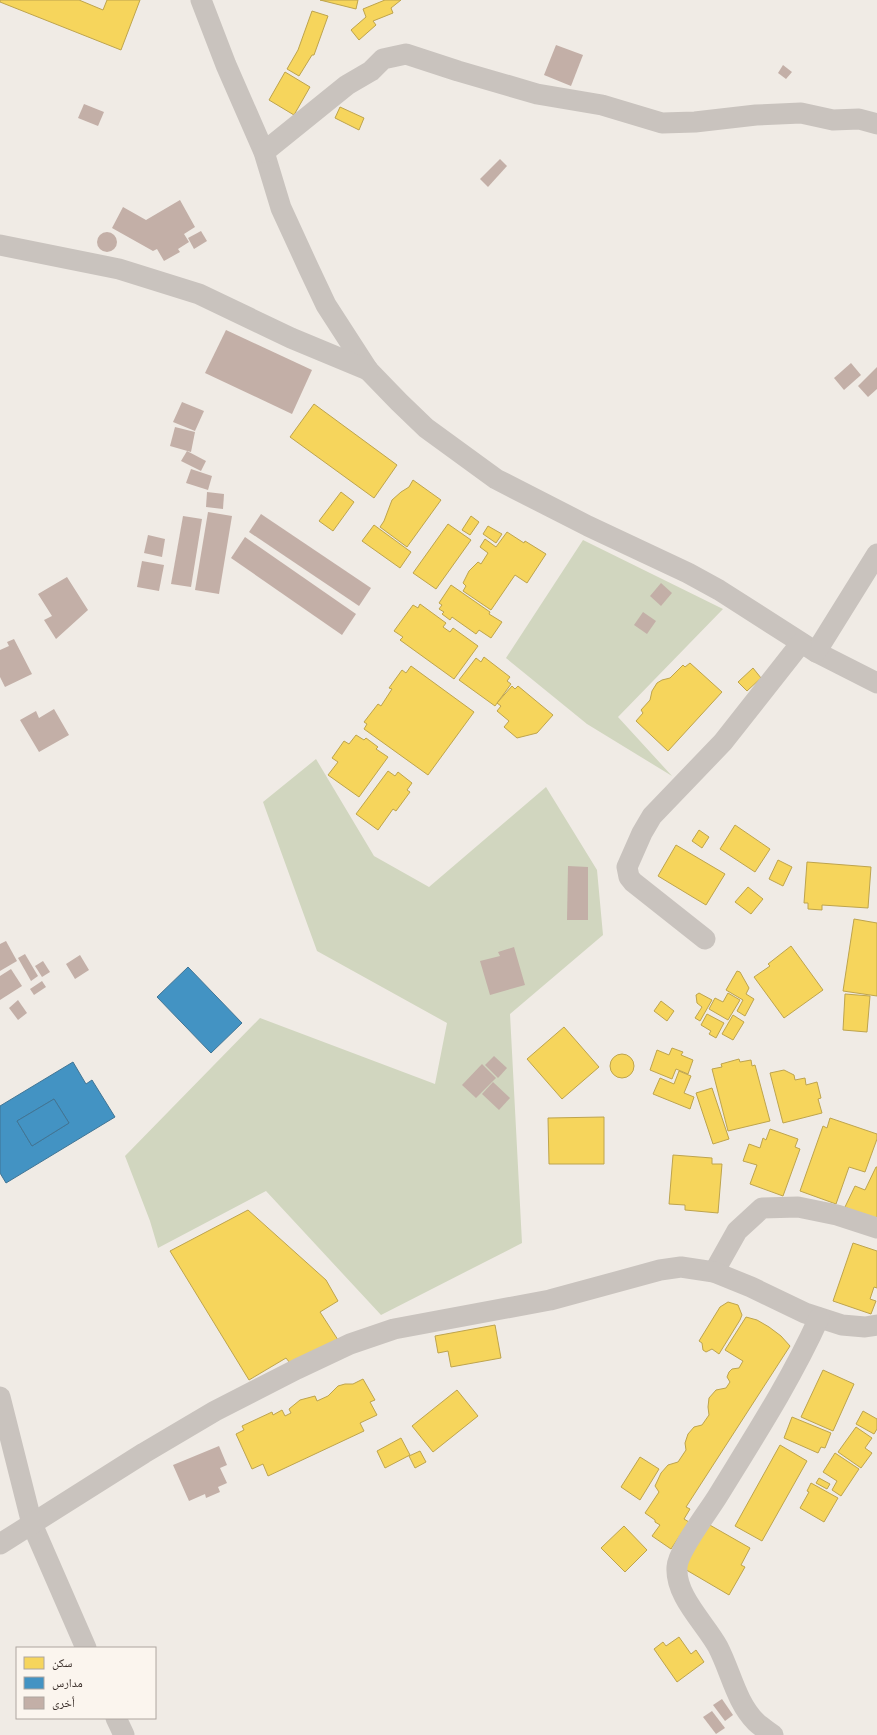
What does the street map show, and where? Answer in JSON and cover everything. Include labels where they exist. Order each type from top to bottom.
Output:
[{"type":"street","points":[[201,0],[226,65],[264,152],[281,208],[326,305],[368,370],[426,428],[496,479],[588,526],[688,573],[718,590],[809,648],[877,683]]},
{"type":"street","points":[[264,152],[347,85],[371,71],[384,59],[406,54],[458,72],[537,94],[602,106],[662,123],[695,122],[762,115],[801,113],[833,120],[859,119],[877,124]]},
{"type":"street","points":[[0,245],[119,268],[199,294],[291,338],[368,370]]},
{"type":"street","points":[[705,939],[633,882],[626,872],[642,833],[652,816],[723,742],[809,648],[877,554]]},
{"type":"street","points":[[714,1272],[737,1231],[762,1208],[798,1207],[837,1215],[877,1228]]},
{"type":"street","points":[[0,1544],[144,1453],[215,1411],[350,1344],[394,1329],[550,1300],[660,1270],[681,1267],[714,1272],[819,1318],[842,1325],[866,1328],[877,1325]]},
{"type":"street","points":[[773,1735],[756,1722],[743,1704],[718,1648],[707,1628],[686,1601],[679,1583],[677,1568],[680,1555],[718,1496],[780,1393],[806,1347],[819,1318]]},
{"type":"street","points":[[0,1397],[32,1524],[86,1647]]},
{"type":"street","points":[[116,1719],[124,1735]]},
{"type":"green space","points":[[583,540],[723,609],[618,717],[672,776],[587,724],[506,658]]},
{"type":"green space","points":[[316,759],[374,856],[429,887],[546,787],[597,870],[603,935],[510,1014],[522,1243],[381,1315],[266,1191],[158,1248],[150,1221],[125,1156],[260,1018],[435,1084],[447,1023],[317,951],[263,802]]},
{"type":"building: سكن","points":[[0,0],[79,0],[103,10],[107,0],[140,0],[121,50],[0,2]]},
{"type":"building: سكن","points":[[320,0],[358,0],[356,9]]},
{"type":"building: سكن","points":[[385,0],[401,0],[391,8],[393,13],[373,21],[376,25],[359,40],[351,30],[366,17],[363,9]]},
{"type":"building: سكن","points":[[312,11],[328,16],[314,55],[312,55],[299,76],[287,69],[298,50]]},
{"type":"building: سكن","points":[[285,72],[310,87],[294,115],[269,100]]},
{"type":"building: سكن","points":[[340,107],[364,118],[359,130],[335,118]]},
{"type":"building: سكن","points":[[314,404],[397,465],[374,498],[290,437]]},
{"type":"building: سكن","points":[[413,480],[441,500],[407,547],[380,527],[384,521],[392,500],[409,487]]},
{"type":"building: سكن","points":[[341,492],[354,502],[333,531],[319,521]]},
{"type":"building: سكن","points":[[471,516],[479,522],[470,535],[462,530]]},
{"type":"building: سكن","points":[[448,524],[471,540],[436,589],[413,573]]},
{"type":"building: سكن","points":[[374,525],[411,552],[400,568],[362,541]]},
{"type":"building: سكن","points":[[488,526],[502,534],[496,543],[483,534]]},
{"type":"building: سكن","points":[[507,532],[524,543],[525,541],[546,554],[527,583],[515,575],[491,610],[463,591],[466,586],[463,583],[469,571],[478,562],[481,564],[488,553],[480,547],[485,539],[496,547]]},
{"type":"building: سكن","points":[[451,585],[502,622],[491,638],[479,630],[476,634],[452,617],[450,620],[442,614],[444,612],[439,609],[442,605],[439,603]]},
{"type":"building: سكن","points":[[420,604],[446,623],[443,627],[450,632],[453,628],[478,646],[454,679],[400,640],[403,637],[394,631],[413,605],[418,608]]},
{"type":"building: سكن","points":[[484,657],[510,677],[507,681],[511,684],[495,706],[459,680],[476,658],[481,662]]},
{"type":"building: سكن","points":[[690,663],[722,692],[668,751],[636,721],[643,713],[641,710],[650,700],[652,691],[657,683],[670,678],[683,665],[685,667]]},
{"type":"building: سكن","points":[[411,666],[474,712],[428,775],[364,729],[367,724],[364,722],[378,704],[381,706],[392,689],[389,688],[402,670],[406,673]]},
{"type":"building: سكن","points":[[753,668],[761,678],[747,691],[738,682]]},
{"type":"building: سكن","points":[[512,686],[515,689],[518,686],[553,715],[537,733],[517,738],[504,727],[509,721],[497,711],[501,706],[497,703]]},
{"type":"building: سكن","points":[[356,735],[364,740],[366,738],[378,747],[376,749],[388,757],[359,797],[328,775],[338,762],[332,758],[344,741],[349,744]]},
{"type":"building: سكن","points":[[388,771],[395,776],[398,772],[412,783],[407,790],[410,792],[396,811],[393,809],[378,830],[356,814]]},
{"type":"building: سكن","points":[[735,825],[770,849],[755,872],[720,849]]},
{"type":"building: سكن","points":[[699,830],[709,837],[702,848],[692,841]]},
{"type":"building: سكن","points":[[676,845],[725,874],[706,905],[658,876]]},
{"type":"building: سكن","points":[[778,860],[792,867],[783,886],[769,879]]},
{"type":"building: سكن","points":[[807,862],[871,867],[868,908],[822,905],[822,910],[808,909],[808,903],[804,903]]},
{"type":"building: سكن","points":[[748,887],[763,899],[751,914],[735,902]]},
{"type":"building: سكن","points":[[854,919],[877,923],[877,996],[843,991]]},
{"type":"building: سكن","points":[[791,946],[823,990],[784,1018],[754,977],[770,966],[768,964]]},
{"type":"building: سكن","points":[[737,971],[740,972],[749,988],[746,994],[754,999],[745,1016],[737,1011],[743,1000],[726,990]]},
{"type":"building: سكن","points":[[699,993],[712,1000],[700,1021],[695,1018],[702,1007],[697,1003],[696,995]]},
{"type":"building: سكن","points":[[728,993],[740,1000],[728,1020],[709,1009],[715,998],[723,1002]]},
{"type":"building: سكن","points":[[845,994],[870,996],[867,1032],[843,1030]]},
{"type":"building: سكن","points":[[661,1001],[674,1011],[667,1021],[654,1011]]},
{"type":"building: سكن","points":[[707,1014],[724,1023],[716,1038],[709,1034],[711,1031],[701,1025]]},
{"type":"building: سكن","points":[[733,1015],[744,1022],[733,1040],[722,1034]]},
{"type":"building: سكن","points":[[564,1027],[599,1067],[562,1099],[527,1059]]},
{"type":"building: سكن","points":[[672,1048],[683,1052],[681,1055],[693,1060],[688,1074],[676,1069],[672,1079],[650,1070],[657,1050],[669,1055]]},
{"type":"building: سكن","points":[[622,1054],[627,1055],[633,1061],[633,1071],[627,1077],[622,1078],[617,1077],[611,1071],[610,1066],[611,1061],[617,1055]]},
{"type":"building: سكن","points":[[739,1059],[740,1062],[751,1060],[752,1066],[755,1065],[770,1121],[728,1131],[712,1069],[722,1067],[721,1064]]},
{"type":"building: سكن","points":[[784,1070],[794,1075],[795,1080],[805,1078],[806,1085],[817,1082],[821,1098],[818,1099],[822,1113],[783,1123],[770,1073]]},
{"type":"building: سكن","points":[[679,1071],[691,1076],[684,1093],[694,1097],[690,1109],[653,1094],[660,1078],[674,1084]]},
{"type":"building: سكن","points":[[712,1088],[729,1139],[713,1144],[696,1093]]},
{"type":"building: سكن","points":[[604,1117],[604,1164],[549,1164],[548,1118]]},
{"type":"building: سكن","points":[[830,1118],[877,1134],[877,1139],[865,1172],[849,1167],[836,1204],[800,1191],[823,1126],[827,1128]]},
{"type":"building: سكن","points":[[770,1129],[798,1139],[795,1147],[800,1149],[783,1196],[750,1184],[757,1165],[743,1161],[749,1144],[760,1148],[763,1138],[766,1140]]},
{"type":"building: سكن","points":[[673,1155],[712,1158],[712,1164],[722,1164],[718,1213],[685,1210],[685,1205],[669,1204]]},
{"type":"building: سكن","points":[[876,1167],[877,1222],[845,1207],[855,1186],[865,1190]]},
{"type":"building: سكن","points":[[248,1210],[326,1280],[338,1301],[320,1312],[340,1343],[290,1363],[286,1358],[249,1380],[170,1251]]},
{"type":"building: سكن","points":[[853,1243],[877,1251],[877,1288],[874,1287],[870,1299],[876,1301],[871,1314],[833,1301]]},
{"type":"building: سكن","points":[[728,1302],[738,1305],[742,1315],[740,1320],[719,1354],[712,1349],[706,1352],[703,1350],[702,1343],[699,1341],[720,1307]]},
{"type":"building: سكن","points":[[746,1317],[757,1320],[769,1327],[781,1336],[790,1346],[686,1507],[690,1509],[684,1519],[689,1522],[671,1549],[652,1536],[660,1525],[645,1513],[659,1492],[655,1486],[661,1473],[668,1465],[678,1462],[686,1450],[685,1443],[688,1434],[694,1427],[702,1425],[709,1415],[709,1398],[716,1390],[726,1388],[730,1382],[727,1377],[729,1372],[732,1369],[739,1368],[743,1361],[725,1350]]},
{"type":"building: سكن","points":[[495,1325],[501,1358],[451,1367],[448,1351],[438,1353],[435,1336]]},
{"type":"building: سكن","points":[[823,1370],[854,1384],[833,1431],[801,1417]]},
{"type":"building: سكن","points":[[363,1379],[375,1400],[370,1402],[377,1415],[360,1423],[364,1431],[268,1476],[263,1464],[252,1469],[236,1434],[244,1430],[242,1426],[272,1412],[273,1415],[282,1410],[285,1416],[291,1413],[289,1409],[300,1400],[315,1396],[317,1401],[328,1396],[338,1386],[353,1384]]},
{"type":"building: سكن","points":[[457,1390],[478,1416],[433,1452],[412,1426]]},
{"type":"building: سكن","points":[[863,1411],[877,1419],[877,1429],[874,1434],[856,1424]]},
{"type":"building: سكن","points":[[792,1417],[831,1433],[825,1448],[821,1447],[818,1453],[784,1438]]},
{"type":"building: سكن","points":[[856,1427],[872,1438],[865,1448],[872,1453],[861,1468],[838,1452]]},
{"type":"building: سكن","points":[[401,1438],[410,1455],[385,1468],[377,1451]]},
{"type":"building: سكن","points":[[780,1445],[807,1461],[762,1541],[735,1526]]},
{"type":"building: سكن","points":[[420,1451],[426,1462],[415,1468],[409,1456]]},
{"type":"building: سكن","points":[[835,1453],[859,1469],[841,1496],[832,1490],[837,1481],[823,1472]]},
{"type":"building: سكن","points":[[640,1457],[659,1469],[640,1500],[621,1487]]},
{"type":"building: سكن","points":[[819,1478],[830,1484],[827,1489],[816,1483]]},
{"type":"building: سكن","points":[[811,1483],[838,1498],[824,1522],[800,1508],[809,1492],[807,1491]]},
{"type":"building: سكن","points":[[708,1524],[750,1548],[741,1565],[745,1567],[729,1595],[683,1568]]},
{"type":"building: سكن","points":[[624,1526],[647,1550],[625,1572],[601,1548]]},
{"type":"building: سكن","points":[[679,1637],[691,1654],[696,1650],[704,1662],[677,1682],[654,1649],[663,1642],[666,1646]]},
{"type":"building: مدارس","points":[[188,967],[242,1023],[211,1053],[157,997]]},
{"type":"building: مدارس","points":[[73,1062],[86,1084],[92,1080],[115,1117],[6,1183],[0,1173],[0,1106]],"holes":[[[54,1099],[69,1123],[32,1146],[17,1121]]]},
{"type":"building: مدارس","points":[[54,1099],[69,1123],[32,1146],[17,1121]]},
{"type":"building: أخرى","points":[[556,45],[583,55],[571,86],[544,75]]},
{"type":"building: أخرى","points":[[783,65],[792,72],[786,79],[778,73]]},
{"type":"building: أخرى","points":[[84,104],[104,112],[98,126],[78,118]]},
{"type":"building: أخرى","points":[[500,159],[507,166],[488,187],[480,179]]},
{"type":"building: أخرى","points":[[180,200],[195,227],[184,234],[189,242],[178,249],[180,252],[164,261],[157,249],[153,251],[112,228],[123,207],[146,220]]},
{"type":"building: أخرى","points":[[201,231],[207,241],[194,249],[188,238]]},
{"type":"building: أخرى","points":[[107,232],[114,235],[117,242],[114,249],[107,252],[100,249],[97,242],[100,235]]},
{"type":"building: أخرى","points":[[226,330],[312,370],[292,414],[205,373]]},
{"type":"building: أخرى","points":[[851,363],[861,375],[844,390],[834,378]]},
{"type":"building: أخرى","points":[[877,367],[877,389],[868,397],[858,386]]},
{"type":"building: أخرى","points":[[182,402],[204,411],[195,431],[173,422]]},
{"type":"building: أخرى","points":[[175,427],[195,432],[191,452],[170,446]]},
{"type":"building: أخرى","points":[[187,451],[206,461],[201,471],[181,461]]},
{"type":"building: أخرى","points":[[191,469],[212,476],[208,490],[186,483]]},
{"type":"building: أخرى","points":[[207,492],[224,494],[223,509],[206,507]]},
{"type":"building: أخرى","points":[[208,512],[232,516],[219,594],[195,590]]},
{"type":"building: أخرى","points":[[261,514],[371,588],[359,606],[249,532]]},
{"type":"building: أخرى","points":[[183,516],[202,519],[191,587],[171,584]]},
{"type":"building: أخرى","points":[[148,535],[165,539],[162,557],[144,553]]},
{"type":"building: أخرى","points":[[245,537],[356,614],[342,635],[231,558]]},
{"type":"building: أخرى","points":[[142,561],[164,565],[159,591],[137,587]]},
{"type":"building: أخرى","points":[[67,577],[88,610],[56,639],[44,620],[52,616],[38,594]]},
{"type":"building: أخرى","points":[[661,583],[672,593],[661,606],[650,596]]},
{"type":"building: أخرى","points":[[643,612],[656,621],[647,634],[634,625]]},
{"type":"building: أخرى","points":[[14,639],[32,674],[5,687],[0,677],[0,650],[9,646],[7,642]]},
{"type":"building: أخرى","points":[[54,709],[69,735],[39,752],[20,720],[36,711],[39,718]]},
{"type":"building: أخرى","points":[[568,866],[588,867],[588,920],[567,920]]},
{"type":"building: أخرى","points":[[6,941],[17,961],[0,971],[0,944]]},
{"type":"building: أخرى","points":[[514,947],[525,985],[490,995],[480,961],[500,956],[498,952]]},
{"type":"building: أخرى","points":[[25,954],[38,976],[31,981],[18,958]]},
{"type":"building: أخرى","points":[[80,955],[89,970],[75,979],[66,964]]},
{"type":"building: أخرى","points":[[43,961],[50,972],[42,977],[35,966]]},
{"type":"building: أخرى","points":[[11,969],[22,986],[0,1000],[0,976]]},
{"type":"building: أخرى","points":[[42,981],[46,987],[34,995],[30,989]]},
{"type":"building: أخرى","points":[[18,1000],[27,1013],[18,1020],[9,1008]]},
{"type":"building: أخرى","points":[[494,1056],[507,1068],[498,1078],[485,1065]]},
{"type":"building: أخرى","points":[[482,1064],[496,1078],[476,1098],[462,1085]]},
{"type":"building: أخرى","points":[[493,1082],[510,1098],[499,1110],[482,1094]]},
{"type":"building: أخرى","points":[[219,1446],[227,1465],[220,1468],[227,1483],[218,1487],[220,1492],[206,1498],[205,1494],[189,1501],[173,1465]]},
{"type":"building: أخرى","points":[[722,1699],[733,1715],[725,1721],[713,1705]]},
{"type":"building: أخرى","points":[[712,1711],[725,1728],[716,1734],[703,1717]]}]
